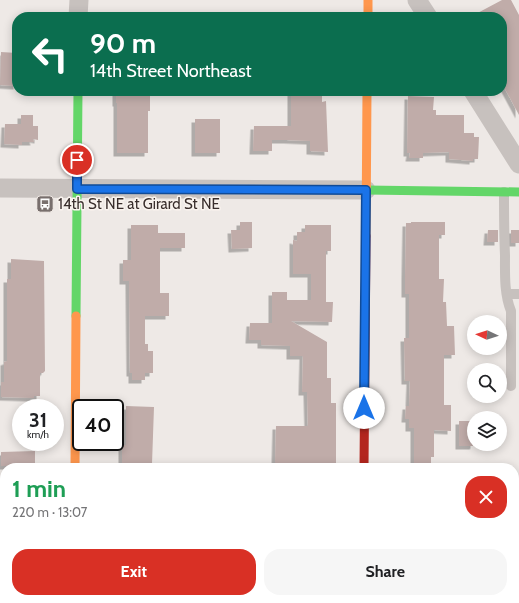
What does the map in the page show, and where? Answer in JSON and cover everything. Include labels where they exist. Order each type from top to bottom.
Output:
[{"type":"street","points":[[78,0],[78,12]]},
{"type":"street","points":[[368,0],[368,12]]},
{"type":"street","points":[[417,0],[425,12]]},
{"type":"street","points":[[75,463],[78,96]]},
{"type":"street","points":[[364,463],[367,96]]},
{"type":"street","points":[[476,96],[516,153]]},
{"type":"street","points":[[0,188],[519,192]]},
{"type":"lane","points":[[504,192],[507,294],[508,304],[511,310],[511,386]]},
{"type":"lane","points":[[507,294],[519,294]]},
{"type":"building","points":[[502,0],[511,0],[519,15],[519,115],[507,92],[507,12],[479,12]]},
{"type":"building","points":[[1,52],[12,53],[12,86],[0,85]]},
{"type":"building","points":[[116,96],[150,96],[150,111],[148,111],[148,153],[117,153]]},
{"type":"building","points":[[291,96],[322,96],[322,102],[326,101],[328,152],[310,151],[310,141],[287,140],[272,140],[272,151],[253,151],[254,126],[291,126]]},
{"type":"building","points":[[408,96],[434,97],[433,110],[436,110],[436,115],[464,115],[464,133],[474,133],[474,137],[479,137],[478,159],[473,159],[473,161],[449,159],[449,152],[423,153],[423,158],[409,158],[410,153],[407,153]]},
{"type":"building","points":[[21,115],[33,115],[33,126],[38,126],[38,140],[33,139],[34,142],[22,142],[22,145],[4,144],[5,124],[21,124]]},
{"type":"building","points":[[195,119],[220,119],[220,153],[195,153]]},
{"type":"building","points":[[240,222],[252,222],[252,248],[232,249],[231,230],[240,230]]},
{"type":"building","points":[[445,222],[445,235],[439,235],[439,279],[444,279],[443,302],[446,302],[447,326],[454,326],[455,355],[444,355],[444,405],[451,405],[451,431],[434,430],[434,457],[431,457],[431,463],[414,463],[414,428],[409,428],[409,419],[405,419],[406,406],[409,406],[410,381],[405,381],[404,338],[409,338],[409,294],[405,294],[406,223]]},
{"type":"building","points":[[131,225],[158,225],[158,233],[185,233],[185,248],[160,248],[160,293],[169,293],[169,316],[145,316],[145,344],[148,344],[148,351],[153,351],[153,373],[145,373],[145,380],[132,380],[132,373],[130,373],[129,281],[123,281],[123,260],[131,260]]},
{"type":"building","points":[[305,225],[331,225],[331,251],[326,251],[326,302],[333,302],[332,322],[291,321],[327,342],[327,378],[331,378],[331,403],[336,403],[336,463],[275,463],[276,426],[308,426],[307,392],[302,392],[303,356],[290,356],[290,346],[261,345],[261,340],[249,340],[250,323],[272,323],[272,292],[287,292],[287,300],[311,300],[311,274],[293,274],[293,240],[297,241],[297,232],[305,232]]},
{"type":"building","points":[[488,230],[498,230],[498,242],[487,242]]},
{"type":"building","points":[[511,230],[519,230],[519,243],[511,243]]},
{"type":"building","points":[[11,259],[44,261],[45,371],[40,373],[40,396],[34,396],[34,398],[1,397],[1,382],[4,382],[4,362],[7,361],[7,279],[11,279]]},
{"type":"building","points":[[126,406],[154,407],[152,463],[122,463],[122,451],[124,451],[124,445],[126,445]]},
{"type":"building","points":[[459,421],[467,421],[467,446],[459,446]]},
{"type":"building","points":[[35,451],[35,463],[1,463],[1,452]]},
{"type":"traffic: fast","points":[[76,316],[78,96]]},
{"type":"traffic: fast","points":[[366,190],[519,192]]},
{"type":"traffic: slow","points":[[368,0],[368,12]]},
{"type":"traffic: slow","points":[[366,236],[367,96]]},
{"type":"traffic: slow","points":[[75,463],[76,316]]},
{"type":"traffic: jam","points":[[364,463],[366,236]]},
{"type":"place","name":"14th St NE at Girard St NE","points":[[45,204]]},
{"type":"route","points":[[77,160],[77,189],[366,190],[364,408]]}]
